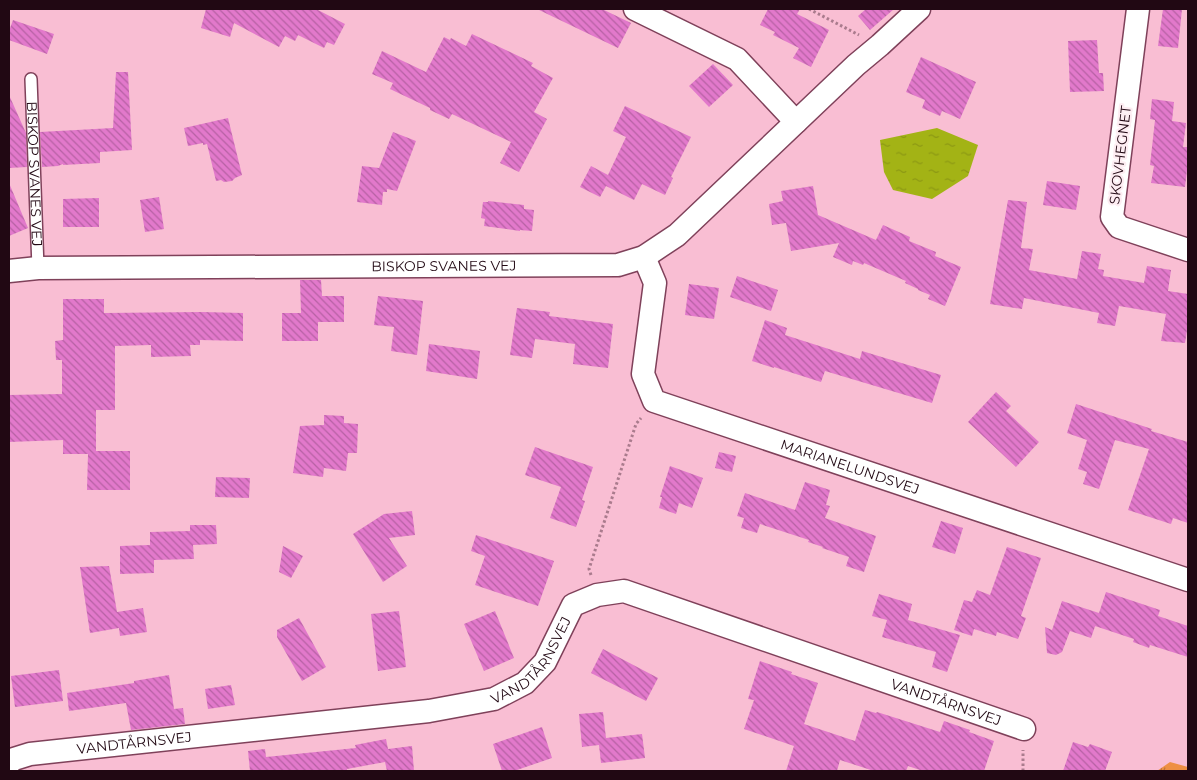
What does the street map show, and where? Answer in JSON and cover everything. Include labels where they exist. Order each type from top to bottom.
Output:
[{"type":"street","points":[[635,9],[737,59],[796,122]]},
{"type":"street","name":"BISKOP SVANES VEJ","points":[[9,271],[38,268],[618,265],[644,257],[677,235],[856,65],[919,9]]},
{"type":"street","name":"SKOVHEGNET","points":[[1138,9],[1112,217],[1119,227],[1188,250]]},
{"type":"street","points":[[644,257],[655,283],[643,374],[654,402]]},
{"type":"street","name":"MARIANELUNDSVEJ","points":[[654,402],[1188,580]]},
{"type":"street","name":"VANDTÅRNSVEJ","points":[[9,763],[14,759],[30,754],[429,711],[494,699],[525,683],[545,662],[573,605],[597,595],[624,591],[1024,730]]},
{"type":"lane","name":"BISKOP SVANES VEJ","points":[[31,79],[38,268]]},
{"type":"path","points":[[809,9],[880,45]]},
{"type":"path","points":[[589,569],[636,424],[654,402]]},
{"type":"green space","points":[[1170,762],[1188,767],[1188,771],[1157,771]]},
{"type":"water","points":[[937,128],[978,145],[968,176],[932,199],[893,190],[884,172],[880,140]]},
{"type":"building","points":[[206,9],[316,9],[345,24],[334,45],[327,42],[324,48],[298,35],[295,41],[285,36],[279,47],[234,23],[230,37],[201,28]]},
{"type":"building","points":[[537,9],[602,9],[631,23],[618,48]]},
{"type":"building","points":[[768,9],[800,9],[797,14],[829,30],[811,67],[793,58],[799,48],[773,35],[775,32],[760,25]]},
{"type":"building","points":[[866,9],[894,9],[870,30],[858,16]]},
{"type":"building","points":[[1163,9],[1182,9],[1178,48],[1158,46]]},
{"type":"building","points":[[13,20],[54,34],[47,54],[9,40],[9,31]]},
{"type":"building","points":[[472,34],[533,63],[531,66],[553,78],[534,112],[547,119],[519,172],[500,163],[511,142],[452,114],[449,119],[430,110],[430,108],[390,89],[393,83],[372,74],[382,51],[426,72],[444,37],[450,40],[451,38],[466,46]]},
{"type":"building","points":[[1097,40],[1099,73],[1103,73],[1104,91],[1070,92],[1068,41]]},
{"type":"building","points":[[921,57],[976,82],[960,119],[942,111],[940,116],[922,108],[925,100],[906,92]]},
{"type":"building","points":[[713,64],[733,85],[709,107],[689,86]]},
{"type":"building","points":[[116,72],[128,72],[132,150],[100,152],[100,163],[63,164],[42,167],[40,132],[113,128]]},
{"type":"building","points":[[9,95],[26,133],[27,167],[9,168]]},
{"type":"building","points":[[1152,99],[1174,102],[1172,121],[1186,123],[1183,147],[1188,147],[1185,187],[1151,183],[1154,166],[1150,165],[1155,120],[1150,119]]},
{"type":"building","points":[[625,106],[691,137],[671,177],[673,178],[665,195],[642,184],[634,200],[606,186],[600,197],[580,187],[591,166],[608,175],[626,137],[613,131]]},
{"type":"building","points":[[228,118],[242,175],[232,181],[216,181],[207,144],[188,146],[184,128]]},
{"type":"building","points":[[393,132],[416,141],[397,191],[387,189],[387,192],[383,192],[382,205],[357,202],[362,166],[379,168]]},
{"type":"building","points":[[1047,181],[1080,186],[1076,210],[1043,205]]},
{"type":"building","points":[[9,183],[28,228],[9,236]]},
{"type":"building","points":[[813,186],[818,215],[876,240],[883,225],[910,237],[909,241],[936,252],[935,256],[961,267],[945,306],[928,299],[930,295],[905,283],[906,281],[864,263],[863,265],[853,261],[852,265],[833,257],[839,243],[791,251],[786,223],[772,225],[769,204],[783,201],[781,191]]},
{"type":"building","points":[[159,197],[164,229],[145,232],[140,200]]},
{"type":"building","points":[[99,198],[99,227],[63,227],[63,199]]},
{"type":"building","points":[[1008,200],[1027,202],[1021,248],[1033,249],[1029,270],[1077,279],[1082,251],[1101,254],[1098,269],[1104,270],[1103,276],[1144,283],[1147,266],[1171,270],[1168,291],[1188,294],[1188,324],[1185,343],[1161,341],[1166,314],[1119,306],[1115,326],[1097,323],[1099,313],[1024,298],[1022,309],[990,304]]},
{"type":"building","points":[[483,202],[524,205],[524,209],[534,210],[532,231],[484,226],[485,219],[481,218]]},
{"type":"building","points":[[737,276],[778,290],[771,311],[730,297]]},
{"type":"building","points":[[300,280],[321,280],[322,296],[344,296],[344,322],[318,322],[318,341],[282,341],[282,313],[301,313]]},
{"type":"building","points":[[689,284],[719,288],[714,319],[685,315]]},
{"type":"building","points":[[378,296],[423,301],[417,355],[391,351],[394,327],[374,325]]},
{"type":"building","points":[[63,299],[104,299],[104,313],[243,313],[243,341],[200,340],[200,345],[190,345],[191,356],[151,357],[151,345],[115,346],[115,410],[96,410],[96,451],[130,451],[130,490],[87,490],[88,454],[63,454],[63,440],[9,442],[9,395],[62,394],[62,360],[56,360],[55,341],[63,340]]},
{"type":"building","points":[[517,308],[550,312],[549,316],[613,324],[608,368],[573,364],[575,344],[535,339],[532,358],[510,355]]},
{"type":"building","points":[[765,320],[787,328],[785,335],[860,359],[862,351],[941,375],[932,403],[825,371],[821,382],[752,361]]},
{"type":"building","points":[[429,344],[480,351],[477,379],[426,371]]},
{"type":"building","points":[[996,392],[1011,406],[1006,411],[1039,442],[1016,467],[968,422]]},
{"type":"building","points":[[1076,404],[1188,442],[1188,523],[1173,518],[1171,524],[1128,510],[1149,449],[1115,440],[1099,489],[1083,484],[1087,472],[1078,469],[1087,440],[1067,433]]},
{"type":"building","points":[[324,415],[344,416],[344,423],[358,424],[357,453],[348,453],[346,471],[324,468],[323,477],[293,473],[300,426],[324,425]]},
{"type":"building","points":[[535,447],[593,467],[582,500],[585,501],[576,527],[550,518],[561,487],[525,475]]},
{"type":"building","points":[[719,452],[736,456],[732,472],[715,468]]},
{"type":"building","points":[[670,466],[703,478],[692,508],[679,503],[676,514],[659,508],[662,497],[660,497]]},
{"type":"building","points":[[216,477],[250,478],[249,498],[215,497]]},
{"type":"building","points":[[805,482],[830,490],[826,505],[830,506],[825,518],[876,536],[864,572],[846,566],[849,557],[822,548],[808,542],[809,540],[760,524],[757,533],[741,528],[744,518],[737,516],[745,493],[795,510]]},
{"type":"building","points":[[412,511],[415,535],[389,538],[407,566],[383,582],[353,534],[384,514]]},
{"type":"building","points":[[941,521],[963,528],[955,554],[932,547]]},
{"type":"building","points":[[190,525],[216,525],[217,544],[193,545],[194,559],[154,560],[154,573],[120,574],[120,546],[150,545],[150,532],[190,531]]},
{"type":"building","points":[[476,535],[554,561],[538,606],[475,585],[485,556],[471,551]]},
{"type":"building","points":[[283,546],[303,556],[291,578],[279,572]]},
{"type":"building","points":[[1007,547],[1041,558],[1021,616],[1026,618],[1018,639],[997,632],[996,636],[974,629],[972,636],[954,630],[964,600],[972,602],[977,590],[990,595]]},
{"type":"building","points":[[109,566],[117,612],[143,608],[147,632],[120,636],[119,628],[90,633],[80,567]]},
{"type":"building","points":[[1106,592],[1160,610],[1158,616],[1188,626],[1188,657],[1150,645],[1149,648],[1133,642],[1134,639],[1095,626],[1091,638],[1070,631],[1062,652],[1056,655],[1047,653],[1045,627],[1052,630],[1062,601],[1099,613]]},
{"type":"building","points":[[879,594],[912,604],[908,620],[960,635],[947,672],[932,667],[936,652],[882,637],[887,620],[872,616]]},
{"type":"building","points":[[399,611],[406,667],[378,671],[371,614]]},
{"type":"building","points":[[495,611],[514,658],[484,671],[464,624]]},
{"type":"building","points":[[299,618],[326,667],[302,681],[277,637],[277,630]]},
{"type":"building","points":[[603,649],[658,678],[646,701],[591,673]]},
{"type":"building","points":[[760,661],[818,683],[804,724],[855,741],[865,710],[940,732],[944,721],[994,741],[984,771],[923,771],[908,766],[906,771],[874,771],[840,760],[837,771],[786,771],[794,746],[744,729],[754,700],[748,699]]},
{"type":"building","points":[[59,670],[63,701],[15,707],[11,676]]},
{"type":"building","points":[[169,675],[174,709],[183,708],[185,724],[131,730],[126,703],[69,711],[67,693],[134,683],[134,681]]},
{"type":"building","points":[[231,685],[235,705],[208,709],[205,689]]},
{"type":"building","points":[[603,712],[606,738],[642,734],[645,758],[601,763],[599,745],[582,747],[579,714]]},
{"type":"building","points":[[542,727],[552,758],[514,771],[502,771],[493,744]]},
{"type":"building","points":[[386,739],[388,749],[412,746],[414,771],[387,771],[385,762],[347,769],[347,771],[250,771],[248,751],[265,749],[266,757],[356,748],[355,745]]},
{"type":"building","points":[[1073,742],[1088,747],[1090,744],[1112,752],[1105,771],[1063,771]]}]
